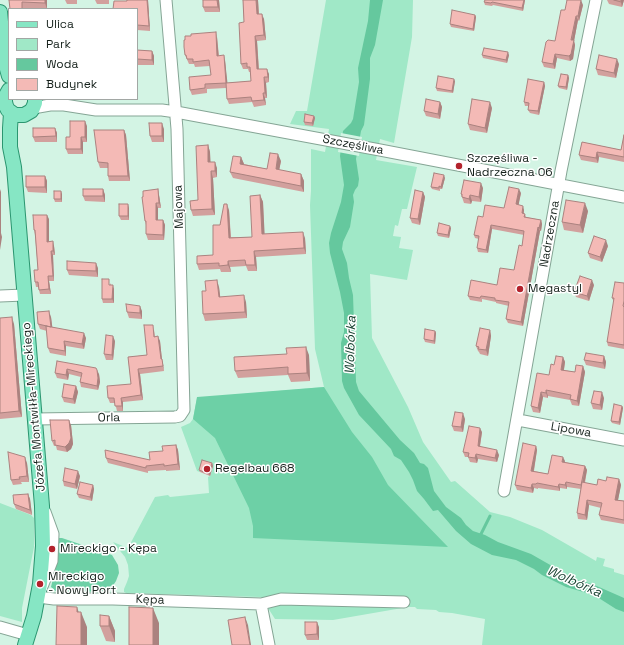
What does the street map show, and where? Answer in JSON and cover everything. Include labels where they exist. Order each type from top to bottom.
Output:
[{"type":"main road","points":[[0,12],[4,62],[8,86],[8,91],[5,97],[6,106],[8,110],[26,109]]},
{"type":"main road","points":[[3,46],[8,72]]},
{"type":"main road","name":"Józefa Montwiłła-Mireckiego","points":[[26,109],[15,147],[14,167],[42,506],[43,546],[41,579],[38,597],[27,640]]},
{"type":"street","name":"Majowa","points":[[166,0],[176,112],[185,406],[182,413]]},
{"type":"street","name":"Nadrzeczna","points":[[504,491],[518,420],[559,185],[596,0]]},
{"type":"street","name":"Szczęśliwa","points":[[70,100],[80,107]]},
{"type":"street","name":"Szczęśliwa","points":[[26,109],[50,105],[64,105],[96,110],[162,110],[176,112],[624,197]]},
{"type":"street","points":[[0,296],[24,295]]},
{"type":"street","name":"Orla","points":[[35,419],[176,417],[180,416],[182,413]]},
{"type":"street","name":"Lipowa","points":[[518,420],[624,440]]},
{"type":"street","name":"Kępa","points":[[38,597],[54,599],[113,599],[261,604],[281,599],[404,602]]},
{"type":"street","points":[[261,604],[269,645]]},
{"type":"street","points":[[0,627],[27,640]]},
{"type":"green space","points":[[326,0],[413,0],[412,37],[394,143],[380,139],[376,160],[417,167],[407,209],[402,209],[398,226],[395,225],[393,236],[401,237],[399,248],[413,250],[407,280],[370,274],[372,338],[408,407],[423,442],[451,482],[455,481],[490,512],[510,517],[542,530],[596,561],[597,557],[605,559],[603,566],[614,569],[614,572],[624,575],[624,645],[482,645],[485,619],[439,612],[436,610],[417,609],[415,607],[333,620],[275,619],[261,597],[124,592],[129,576],[128,565],[125,557],[113,542],[128,548],[155,497],[209,493],[208,477],[210,476],[213,466],[204,462],[200,472],[197,471],[181,427],[190,423],[193,419],[197,398],[324,387],[315,349],[310,205],[311,149],[325,152],[329,129],[290,124],[296,111],[307,111]]},
{"type":"green space","points":[[0,503],[31,515],[34,518],[34,547],[22,608],[22,622],[0,616]]},
{"type":"shaded area","points":[[324,387],[352,432],[372,457],[388,485],[448,547],[253,538],[253,526],[249,508],[215,438],[193,419],[197,397]]},
{"type":"shaded area","points":[[58,538],[62,538],[112,555],[118,565],[119,573],[112,587],[106,591],[58,593],[51,587],[57,562]]},
{"type":"water","name":"Wolbórka","points":[[370,0],[383,0],[375,45],[370,58],[370,79],[364,125],[361,131],[356,159],[359,179],[358,186],[353,195],[354,202],[350,227],[343,242],[342,249],[347,263],[353,295],[356,382],[359,391],[400,440],[414,453],[420,463],[424,464],[428,468],[434,491],[446,507],[461,518],[473,531],[531,554],[552,566],[556,571],[574,579],[599,587],[624,598],[624,612],[616,609],[594,595],[566,587],[516,560],[492,555],[471,544],[456,531],[438,510],[433,511],[417,491],[409,472],[401,460],[394,456],[391,449],[359,415],[344,388],[342,381],[341,343],[344,332],[344,313],[329,243],[341,202],[344,185],[340,156],[343,131],[353,119],[359,82],[358,68],[368,21]]},
{"type":"pier","points":[[341,133],[362,137],[359,156],[338,152]]},
{"type":"building","points":[[9,0],[45,0],[45,3],[22,2],[22,8],[10,8]]},
{"type":"building","points":[[147,0],[149,26],[138,25],[138,8],[113,8],[114,1]]},
{"type":"building","points":[[203,0],[217,0],[218,7],[203,7]]},
{"type":"building","points":[[243,0],[256,0],[257,14],[262,14],[264,35],[255,36],[257,69],[267,69],[268,77],[264,77],[264,100],[252,101],[251,97],[227,99],[226,83],[251,81],[250,67],[247,67],[247,63],[241,64],[239,23],[244,22]]},
{"type":"building","points":[[485,0],[524,0],[522,8],[492,2],[484,2]]},
{"type":"building","points":[[567,0],[581,0],[571,40],[574,40],[571,54],[569,56],[555,54],[553,64],[542,62],[546,42],[548,40],[555,41],[561,10],[565,10]]},
{"type":"building","points":[[452,10],[475,15],[473,29],[450,24]]},
{"type":"building","points":[[216,32],[217,56],[224,55],[226,83],[205,84],[205,88],[190,90],[189,77],[211,75],[209,60],[193,62],[193,59],[187,59],[184,47],[185,36],[191,36],[191,34]]},
{"type":"building","points":[[484,48],[508,52],[506,60],[482,55]]},
{"type":"building","points":[[138,50],[152,51],[152,60],[138,59]]},
{"type":"building","points":[[599,55],[617,59],[614,73],[596,69]]},
{"type":"building","points":[[561,74],[568,75],[566,87],[558,86]]},
{"type":"building","points":[[438,76],[454,79],[452,91],[436,88]]},
{"type":"building","points":[[528,79],[544,82],[538,111],[528,110],[529,103],[524,102]]},
{"type":"building","points":[[426,99],[440,102],[438,114],[424,111]]},
{"type":"building","points":[[472,99],[490,102],[485,128],[468,124]]},
{"type":"building","points":[[305,114],[314,116],[312,123],[304,122]]},
{"type":"building","points":[[70,121],[85,121],[85,137],[81,137],[81,149],[66,149],[66,137],[70,137]]},
{"type":"building","points":[[149,123],[162,123],[162,136],[150,136]]},
{"type":"building","points":[[33,128],[55,128],[56,136],[33,137]]},
{"type":"building","points":[[94,130],[124,130],[128,176],[108,176],[108,163],[98,162]]},
{"type":"building","points":[[624,135],[624,157],[597,152],[596,158],[579,155],[582,142],[621,150]]},
{"type":"building","points":[[208,145],[208,162],[215,162],[215,171],[211,171],[212,209],[191,210],[190,201],[198,200],[196,146]]},
{"type":"building","points":[[270,153],[278,154],[276,169],[301,174],[301,186],[230,172],[233,156],[241,157],[240,164],[267,169]]},
{"type":"building","points":[[434,173],[444,175],[441,187],[439,186],[439,188],[431,187]]},
{"type":"building","points":[[26,176],[45,176],[45,187],[26,187]]},
{"type":"building","points":[[464,180],[481,183],[479,197],[470,195],[469,199],[462,197],[461,194]]},
{"type":"building","points":[[509,187],[519,189],[516,204],[523,206],[522,213],[525,214],[524,217],[541,220],[539,228],[538,227],[521,322],[506,319],[509,302],[495,300],[495,298],[468,296],[471,280],[497,285],[500,268],[514,270],[519,245],[522,246],[524,231],[491,225],[486,250],[477,248],[479,236],[474,235],[478,216],[483,217],[485,205],[504,208]]},
{"type":"building","points":[[83,189],[103,189],[103,196],[83,196]]},
{"type":"building","points":[[158,189],[159,203],[156,203],[156,220],[163,220],[163,235],[146,234],[146,221],[142,197],[143,191]]},
{"type":"building","points":[[415,190],[423,192],[418,219],[410,218]]},
{"type":"building","points":[[54,191],[61,191],[61,199],[54,199]]},
{"type":"building","points":[[260,195],[262,234],[303,232],[304,248],[254,251],[255,265],[246,265],[245,260],[228,261],[228,265],[219,266],[219,263],[197,264],[197,256],[213,255],[213,225],[220,225],[224,204],[227,204],[229,238],[252,237],[250,196]]},
{"type":"building","points":[[566,200],[585,203],[580,225],[562,222]]},
{"type":"building","points":[[119,204],[128,204],[128,216],[119,216]]},
{"type":"building","points":[[33,215],[47,215],[47,242],[53,241],[53,251],[51,251],[53,276],[48,276],[49,289],[39,290],[38,282],[35,282],[34,270],[38,270]]},
{"type":"building","points":[[439,223],[450,226],[448,235],[437,233]]},
{"type":"building","points":[[594,236],[606,240],[600,257],[588,253]]},
{"type":"building","points":[[67,261],[96,263],[96,271],[67,270]]},
{"type":"building","points":[[580,276],[592,280],[587,296],[574,292]]},
{"type":"building","points":[[102,279],[109,279],[109,285],[113,285],[112,299],[102,299]]},
{"type":"building","points":[[217,280],[219,297],[244,295],[245,312],[203,314],[202,291],[206,291],[205,281]]},
{"type":"building","points":[[615,282],[624,283],[624,345],[607,342]]},
{"type":"building","points":[[126,304],[140,306],[140,313],[127,312]]},
{"type":"building","points":[[49,311],[51,327],[38,324],[37,312]]},
{"type":"building","points":[[12,317],[19,411],[0,413],[0,318]]},
{"type":"building","points":[[144,325],[153,325],[154,337],[158,336],[163,366],[138,369],[141,395],[121,398],[122,406],[115,406],[114,398],[108,398],[107,386],[131,384],[128,357],[147,355]]},
{"type":"building","points":[[46,326],[84,333],[82,344],[64,341],[65,351],[48,348]]},
{"type":"building","points":[[480,328],[490,330],[486,350],[478,349],[479,347],[476,346]]},
{"type":"building","points":[[425,329],[435,331],[434,341],[424,339]]},
{"type":"building","points":[[106,335],[113,336],[112,355],[104,354]]},
{"type":"building","points":[[306,347],[307,373],[288,374],[288,367],[235,371],[234,357],[287,354],[286,348]]},
{"type":"building","points":[[586,353],[604,356],[603,363],[584,360]]},
{"type":"building","points":[[556,356],[563,357],[561,370],[575,372],[576,365],[583,366],[577,401],[570,399],[571,395],[546,390],[546,393],[541,392],[538,408],[531,406],[537,373],[549,375],[551,364],[554,365]]},
{"type":"building","points":[[57,361],[96,368],[98,378],[97,386],[80,382],[82,373],[67,369],[66,375],[55,373]]},
{"type":"building","points":[[64,384],[76,386],[73,399],[62,397]]},
{"type":"building","points":[[594,391],[602,392],[600,405],[591,403]]},
{"type":"building","points":[[614,404],[622,406],[619,422],[611,421]]},
{"type":"building","points":[[455,412],[463,413],[461,427],[452,426]]},
{"type":"building","points":[[50,420],[69,420],[71,438],[65,447],[55,445],[55,440],[52,441]]},
{"type":"building","points":[[469,426],[480,428],[478,446],[497,450],[495,458],[476,454],[475,458],[468,457],[469,453],[463,452]]},
{"type":"building","points":[[523,443],[536,446],[531,471],[548,474],[552,455],[563,457],[562,462],[585,466],[581,485],[566,482],[565,485],[559,484],[558,487],[537,483],[532,484],[531,488],[515,485]]},
{"type":"building","points":[[176,445],[178,464],[146,466],[146,468],[106,458],[105,450],[150,460],[149,452],[163,451],[162,446]]},
{"type":"building","points":[[8,452],[25,457],[27,476],[19,477],[20,479],[11,480]]},
{"type":"building","name":"Regelbau 668","points":[[202,460],[212,463],[209,474],[199,470]]},
{"type":"building","points":[[65,468],[78,471],[75,484],[63,481]]},
{"type":"building","points":[[607,477],[619,479],[615,500],[624,501],[624,520],[599,515],[602,503],[587,500],[585,515],[577,513],[582,482],[597,485],[598,479],[606,481]]},
{"type":"building","points":[[80,482],[93,485],[90,497],[77,494]]},
{"type":"building","points":[[28,494],[30,510],[14,504],[13,495]]},
{"type":"building","points":[[57,606],[77,607],[77,612],[81,612],[81,645],[56,645]]},
{"type":"building","points":[[129,607],[153,608],[153,645],[129,645]]},
{"type":"building","points":[[100,615],[109,616],[109,626],[100,626]]},
{"type":"building","points":[[245,617],[250,645],[232,645],[228,620]]},
{"type":"building","points":[[305,622],[317,622],[317,634],[305,635]]},
{"type":"waterway","points":[[480,536],[490,516]]},
{"type":"place","name":"Szczęśliwa - Nadrzeczna 06","points":[[459,166]]},
{"type":"place","name":"Megastyl","points":[[520,289]]},
{"type":"place","name":"Regelbau 668","points":[[207,469]]},
{"type":"place","name":"Mireckigo - Kępa","points":[[52,549]]},
{"type":"place","name":"Mireckigo - Nowy Port","points":[[40,584]]}]
